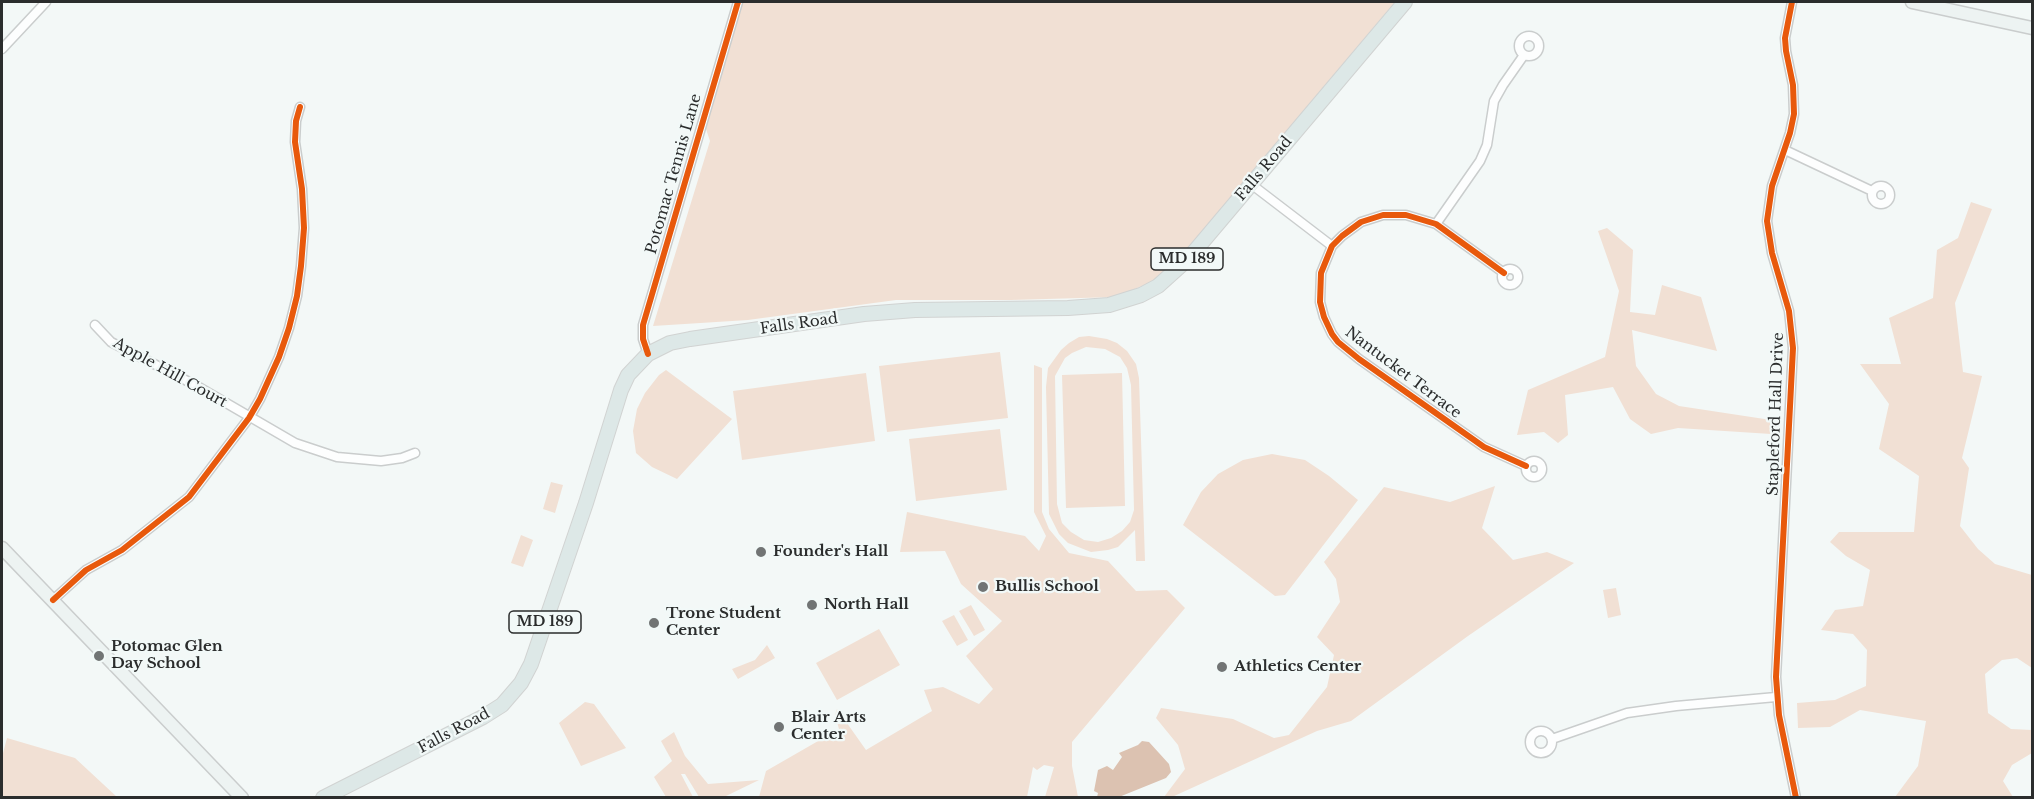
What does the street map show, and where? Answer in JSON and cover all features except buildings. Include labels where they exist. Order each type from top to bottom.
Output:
[{"type":"main road","name":"Falls Road","points":[[323,798],[483,717],[502,705],[521,683],[531,664],[586,503],[621,390],[628,375],[648,354],[670,343],[690,339],[864,314],[915,310],[1068,308],[1109,305],[1126,301],[1158,286],[1174,273],[1405,2]]},
{"type":"main road","points":[[1912,2],[2032,28]]},
{"type":"main road","points":[[2,548],[243,798]]},
{"type":"street","points":[[2,49],[46,2]]},
{"type":"street","name":"Potomac Tennis Lane","points":[[648,354],[643,339],[643,325],[738,2]]},
{"type":"street","name":"Stapleford Hall Drive","points":[[1792,2],[1785,38],[1793,85],[1794,114],[1785,150],[1772,186],[1767,220],[1772,253],[1789,311],[1793,348],[1776,657],[1776,697],[1796,798]]},
{"type":"street","points":[[1436,225],[1480,161],[1487,145],[1494,101],[1524,55]]},
{"type":"street","points":[[54,600],[86,570],[122,550],[189,497],[249,418],[279,357],[297,296],[302,266],[304,228],[302,189],[295,142],[296,121],[300,107]]},
{"type":"street","points":[[1785,150],[1872,191]]},
{"type":"street","points":[[1251,184],[1332,246]]},
{"type":"street","name":"Nantucket Terrace","points":[[1504,273],[1436,225],[1406,215],[1393,214],[1374,217],[1352,228],[1332,246],[1323,264],[1319,294],[1324,317],[1338,342],[1484,447],[1526,466]]},
{"type":"street","name":"Apple Hill Court","points":[[95,325],[111,342],[197,386],[295,443],[337,457],[381,460],[402,458],[415,453]]},
{"type":"street","points":[[1552,739],[1627,713],[1776,697]]},
{"type":"shaded area","points":[[736,2],[1395,2],[1186,251],[1158,279],[1116,297],[896,300],[748,320],[653,326],[710,141],[701,114]]},
{"type":"shaded area","points":[[1971,202],[1992,209],[1955,303],[1963,372],[1982,376],[1962,458],[1969,468],[1960,526],[1978,549],[1995,564],[2032,575],[2032,668],[2017,658],[2002,660],[1985,674],[1988,713],[2011,729],[2032,730],[2032,753],[2012,765],[2003,781],[2013,797],[1895,797],[1918,766],[1926,721],[1860,710],[1830,727],[1798,728],[1797,703],[1835,700],[1866,686],[1867,650],[1853,634],[1821,630],[1835,610],[1863,606],[1870,570],[1846,556],[1830,542],[1839,532],[1914,532],[1919,476],[1879,449],[1889,404],[1860,364],[1901,364],[1889,318],[1933,298],[1937,250],[1958,238]]},
{"type":"shaded area","points":[[1607,228],[1633,250],[1630,312],[1655,315],[1662,285],[1701,297],[1717,351],[1632,330],[1636,366],[1656,394],[1679,406],[1771,420],[1771,434],[1678,428],[1651,434],[1630,419],[1613,387],[1565,395],[1568,435],[1558,443],[1544,432],[1517,435],[1528,390],[1605,357],[1619,291],[1598,231]]},
{"type":"shaded area","points":[[1089,336],[1117,343],[1127,351],[1136,364],[1139,378],[1145,561],[1136,561],[1135,530],[1118,547],[1091,552],[1068,543],[1059,534],[1049,514],[1046,387],[1048,368],[1061,350],[1079,337]],"holes":[[[1086,347],[1105,349],[1120,357],[1127,368],[1131,385],[1134,510],[1130,522],[1122,531],[1098,542],[1084,540],[1071,532],[1062,523],[1057,504],[1055,376],[1065,358],[1072,353]]]},
{"type":"shaded area","points":[[1000,352],[1008,418],[887,432],[879,366]]},
{"type":"shaded area","points":[[1034,365],[1042,368],[1042,512],[1049,529],[1069,553],[1108,561],[1136,591],[1167,590],[1185,608],[1072,742],[1072,766],[1078,797],[1045,797],[1054,767],[1044,765],[1037,770],[1033,767],[1027,797],[759,797],[766,771],[839,729],[835,715],[837,709],[866,750],[932,711],[924,690],[943,687],[979,704],[993,689],[966,656],[1002,621],[961,584],[945,551],[900,552],[907,512],[1025,536],[1039,551],[1046,536],[1034,512]]},
{"type":"shaded area","points":[[666,370],[732,419],[677,479],[652,467],[636,453],[633,431],[637,409],[645,393]]},
{"type":"shaded area","points":[[866,373],[875,441],[742,460],[733,391]]},
{"type":"shaded area","points":[[1122,373],[1125,506],[1066,508],[1062,375]]},
{"type":"shaded area","points":[[1000,429],[1007,490],[916,501],[909,439]]},
{"type":"shaded area","points":[[1272,454],[1305,460],[1358,500],[1285,595],[1275,596],[1183,525],[1201,492],[1218,474],[1243,460]]},
{"type":"shaded area","points":[[551,482],[563,485],[555,513],[543,509]]},
{"type":"shaded area","points":[[1495,486],[1482,528],[1513,560],[1547,552],[1574,563],[1351,721],[1317,731],[1172,797],[1164,797],[1185,769],[1178,745],[1156,718],[1161,708],[1233,719],[1274,738],[1289,735],[1327,687],[1334,655],[1317,637],[1340,602],[1336,579],[1324,562],[1384,487],[1450,502]]},
{"type":"shaded area","points":[[521,535],[533,540],[523,567],[511,563]]},
{"type":"shaded area","points":[[1616,588],[1621,615],[1608,618],[1603,590]]},
{"type":"shaded area","points":[[971,605],[985,630],[974,636],[959,611]]},
{"type":"shaded area","points":[[954,615],[968,640],[957,646],[942,621]]},
{"type":"shaded area","points":[[879,629],[900,665],[837,700],[816,663]]},
{"type":"shaded area","points":[[767,645],[775,658],[738,679],[732,669],[755,660]]},
{"type":"shaded area","points":[[585,702],[594,704],[626,748],[581,766],[559,723]]},
{"type":"shaded area","points":[[674,732],[685,756],[708,784],[759,780],[724,797],[699,797],[685,774],[681,774],[693,797],[666,797],[654,777],[672,761],[661,741]]},
{"type":"shaded area","points":[[7,738],[75,758],[117,797],[2,797],[2,757]]},
{"type":"shaded area","points":[[1142,741],[1149,742],[1169,764],[1171,772],[1166,778],[1119,797],[1097,797],[1098,793],[1094,791],[1098,770],[1107,766],[1113,770],[1122,757],[1119,753]]},
{"type":"cycle path","points":[[648,354],[643,339],[643,325],[738,2]]},
{"type":"cycle path","points":[[1792,2],[1785,38],[1793,85],[1794,114],[1772,186],[1767,221],[1772,253],[1789,311],[1793,348],[1776,677],[1779,715],[1796,798]]},
{"type":"cycle path","points":[[53,600],[86,570],[122,550],[189,497],[249,418],[260,399],[279,357],[297,296],[304,228],[302,189],[295,142],[296,121],[300,107]]},
{"type":"cycle path","points":[[1504,273],[1436,224],[1406,215],[1383,215],[1361,222],[1332,246],[1321,273],[1320,302],[1332,334],[1359,359],[1484,447],[1526,466]]},
{"type":"place","name":"Founder's Hall","points":[[761,552]]},
{"type":"place","name":"Bullis School","points":[[983,587]]},
{"type":"place","name":"North Hall","points":[[812,605]]},
{"type":"place","name":"Trone Student Center","points":[[654,623]]},
{"type":"place","name":"Potomac Glen Day School","points":[[99,656]]},
{"type":"place","name":"Athletics Center","points":[[1222,667]]},
{"type":"place","name":"Blair Arts Center","points":[[779,727]]}]
